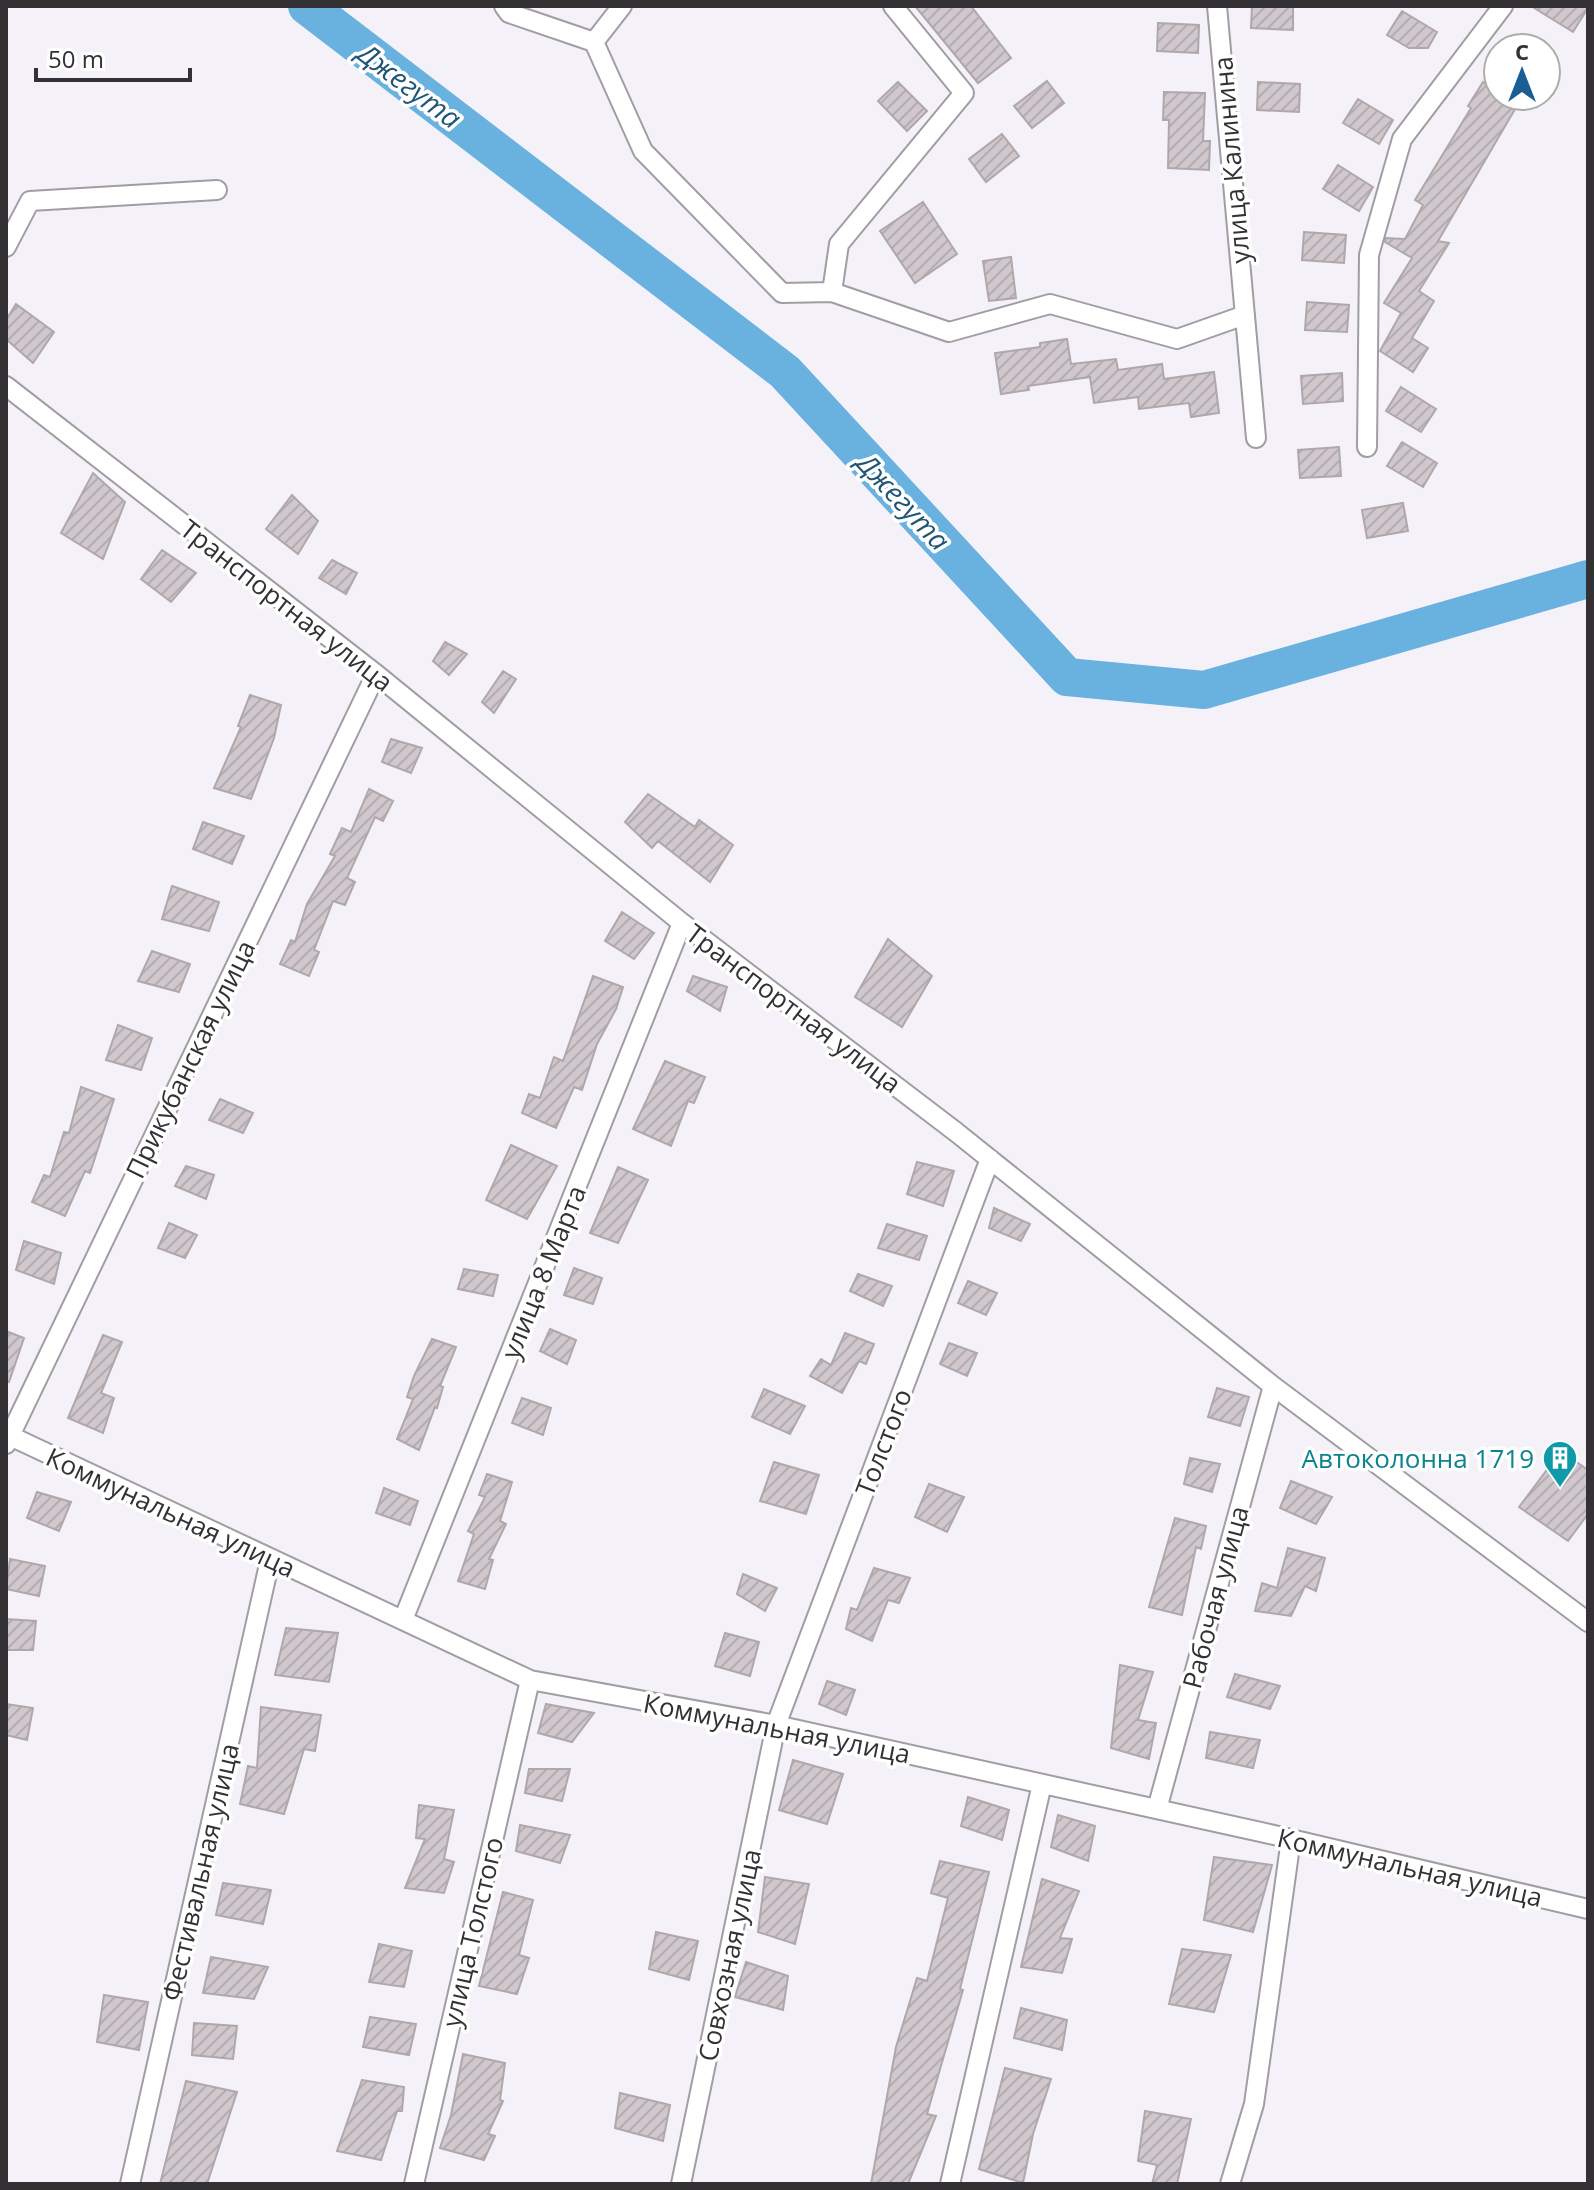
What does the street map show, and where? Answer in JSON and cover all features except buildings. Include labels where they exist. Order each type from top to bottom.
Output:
[{"type":"street","points":[[504,6],[509,13],[594,42],[643,151],[782,293],[832,292],[949,332],[1050,304],[1177,339],[1245,315]]},
{"type":"street","points":[[594,42],[622,6]]},
{"type":"street","points":[[832,292],[839,244],[964,93],[893,6]]},
{"type":"street","name":"улица Калинина","points":[[1217,6],[1256,438]]},
{"type":"street","points":[[1367,447],[1369,255],[1402,139],[1503,6]]},
{"type":"street","points":[[6,247],[30,201],[217,190]]},
{"type":"street","name":"Транспортная улица","points":[[6,386],[376,674],[682,923],[990,1159],[1273,1386],[1588,1622]]},
{"type":"street","name":"Прикубанская улица","points":[[7,1437],[376,674]]},
{"type":"street","name":"улица 8 Марта","points":[[403,1620],[682,923]]},
{"type":"street","name":"Толстого","points":[[776,1725],[990,1159]]},
{"type":"street","name":"Рабочая улица","points":[[1157,1809],[1273,1386]]},
{"type":"street","name":"Коммунальная улица","points":[[7,1437],[530,1680],[776,1725],[1291,1839],[1588,1909]]},
{"type":"street","name":"Фестивальная улица","points":[[130,2184],[270,1560]]},
{"type":"street","name":"улица Толстого","points":[[414,2184],[530,1680]]},
{"type":"street","name":"Совхозная улица","points":[[681,2184],[776,1725]]},
{"type":"street","points":[[950,2184],[1042,1784]]},
{"type":"street","points":[[1230,2184],[1254,2104],[1291,1839]]},
{"type":"waterway","name":"Джегута","points":[[307,6],[785,372],[1067,677],[1204,690],[1588,579]]},
{"type":"place","name":"Автоколонна 1719","points":[[1560,1489]]}]
